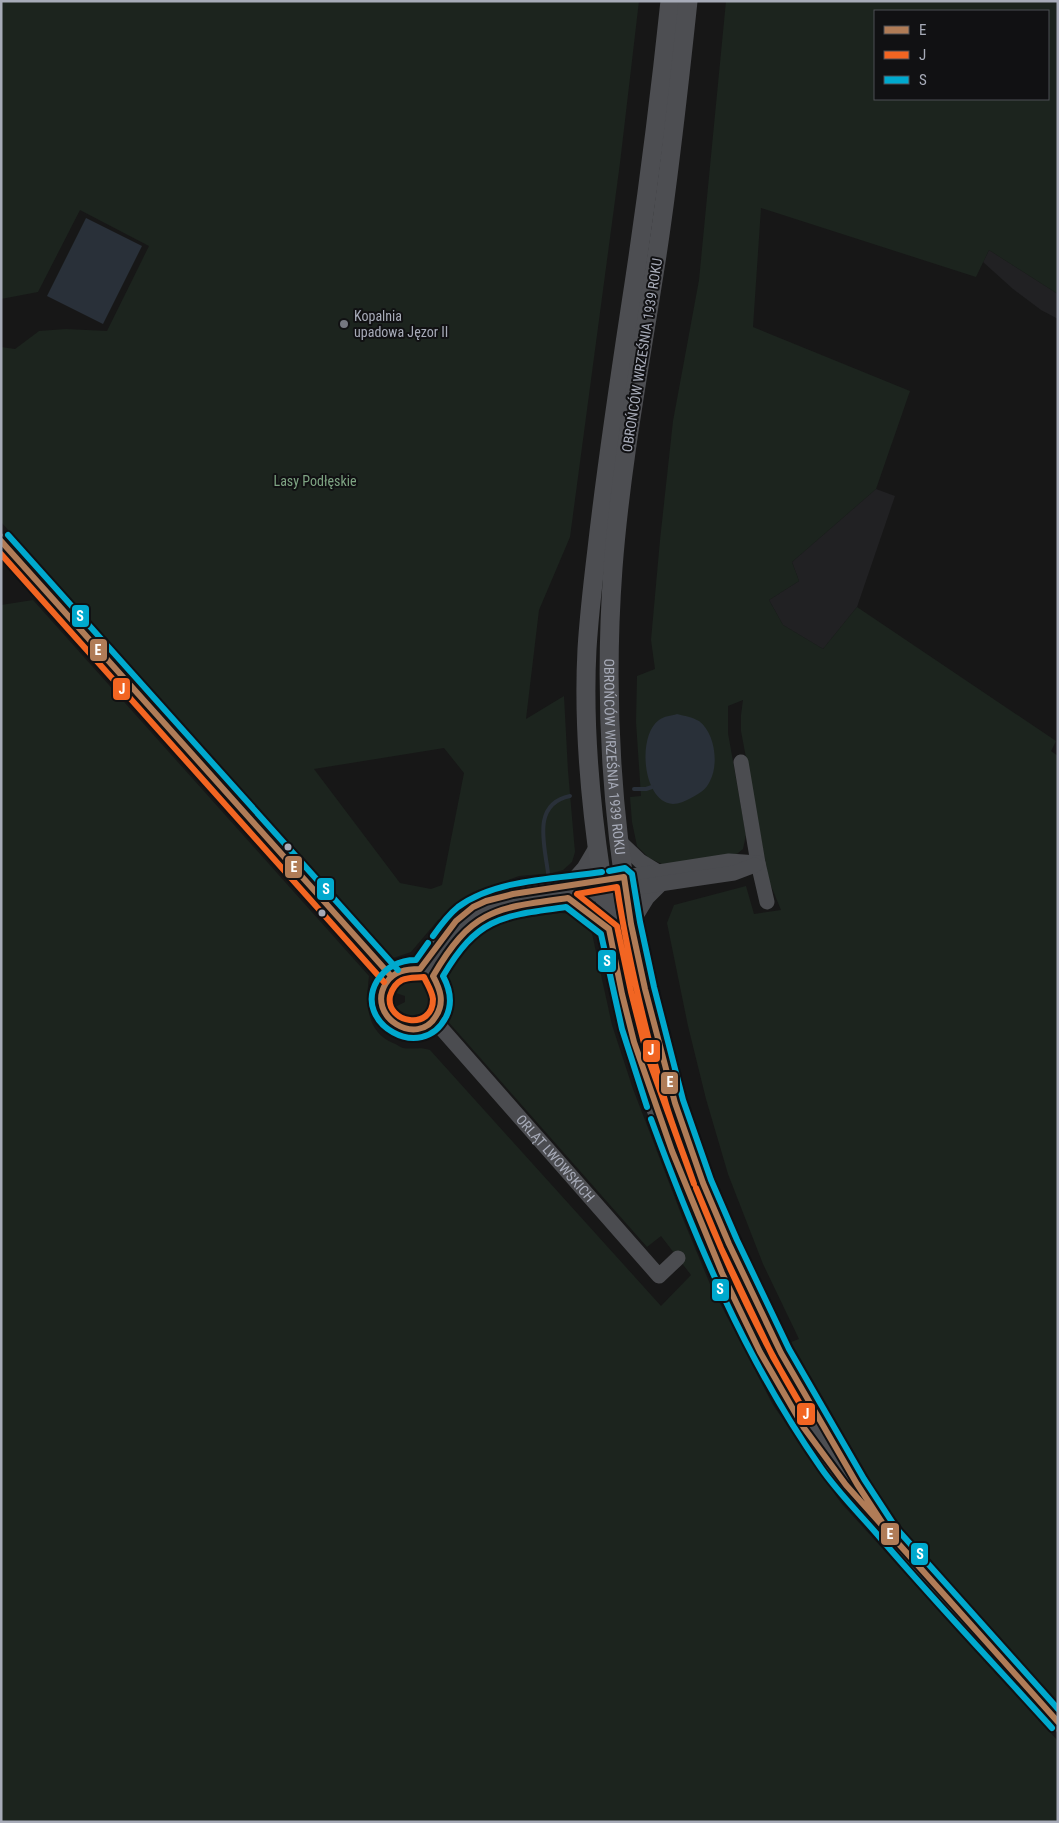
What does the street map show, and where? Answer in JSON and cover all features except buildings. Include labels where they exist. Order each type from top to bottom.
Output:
[{"type":"main road","name":"OBROŃCÓW WRZEŚNIA 1939 ROKU","points":[[670,1],[648,190],[606,464],[589,624],[587,724],[602,886],[609,929],[628,1017],[640,1060],[683,1179],[722,1273],[766,1360],[806,1430],[848,1488],[888,1533]]},
{"type":"main road","name":"OBROŃCÓW WRZEŚNIA 1939 ROKU","points":[[688,1],[665,199],[625,462],[614,560],[610,638],[610,692],[612,765],[619,841],[631,924],[655,1030],[675,1102],[703,1183],[728,1244],[785,1360],[856,1484],[888,1533]]},
{"type":"main road","points":[[888,1533],[1058,1722]]},
{"type":"street","points":[[1,541],[391,976]]},
{"type":"street","points":[[741,762],[758,863],[767,902]]},
{"type":"street","points":[[619,841],[660,878]]},
{"type":"street","points":[[568,892],[597,846]]},
{"type":"street","points":[[426,973],[443,959],[460,935],[470,926],[484,917],[514,907],[568,892],[660,878],[729,861],[758,863]]},
{"type":"street","points":[[631,924],[660,878]]},
{"type":"street","points":[[568,892],[609,929]]},
{"type":"street","points":[[404,969],[426,973],[439,984],[442,993],[442,1003],[434,1020],[427,1025],[411,1030],[389,1020],[382,1006],[381,997],[382,990],[391,976],[404,969]]},
{"type":"street","name":"ORLĄT LWOWSKICH","points":[[434,1020],[659,1276],[678,1258]]},
{"type":"shaded area","points":[[86,218],[142,246],[103,324],[47,296]]},
{"type":"shaded area","points":[[989,250],[1058,294],[1058,319],[1041,310],[1013,289],[983,262]]},
{"type":"shaded area","points":[[876,489],[895,496],[857,607],[823,649],[783,625],[769,600],[799,581],[792,562]]},
{"type":"shaded area","points":[[677,714],[699,721],[704,726],[712,741],[715,758],[713,774],[705,789],[680,803],[673,804],[663,800],[655,792],[649,780],[646,767],[646,753],[652,728],[659,720]]},
{"type":"green space","name":"Lasy Podłęskie","points":[[1,1],[639,1],[620,163],[570,537],[539,610],[526,719],[564,696],[575,852],[572,862],[563,870],[519,876],[489,887],[473,897],[457,912],[438,920],[411,952],[393,958],[1,522],[1,347],[15,349],[39,331],[66,329],[107,331],[149,246],[80,210],[38,292],[1,299]],"holes":[[[444,748],[464,773],[442,885],[431,889],[400,883],[314,769]]]},
{"type":"green space","points":[[726,1],[1058,1],[1058,294],[989,250],[976,277],[761,208],[753,327],[910,391],[876,489],[792,562],[799,581],[769,600],[783,625],[823,649],[857,607],[1056,741],[1051,751],[1058,756],[1058,1706],[904,1530],[876,1490],[791,1342],[799,1339],[763,1264],[728,1174],[706,1099],[688,1026],[667,923],[674,905],[746,886],[754,914],[781,910],[769,881],[741,731],[743,700],[728,706],[728,733],[746,835],[743,849],[733,857],[662,864],[649,858],[637,846],[632,822],[630,797],[641,796],[636,722],[637,676],[655,669],[651,640],[673,421],[699,280]]},
{"type":"green space","points":[[33,600],[369,976],[369,1015],[377,1031],[384,1038],[403,1048],[430,1050],[661,1306],[691,1275],[661,1236],[647,1247],[445,1018],[449,996],[444,977],[446,966],[471,932],[478,936],[492,922],[560,913],[574,914],[591,929],[612,1025],[633,1089],[710,1284],[773,1405],[841,1503],[1058,1741],[1058,1822],[1,1822],[1,605]]},
{"type":"green space","points":[[409,975],[424,979],[432,988],[433,998],[430,1009],[424,1017],[414,1021],[403,1019],[391,1009],[405,1002],[405,996],[390,991],[391,988],[397,981]]},
{"type":"waterway","points":[[634,789],[652,787]]},
{"type":"waterway","points":[[548,873],[543,839],[545,817],[558,800],[570,796]]},
{"type":"transit line","name":"S","points":[[8,535],[398,970]]},
{"type":"transit line","name":"E","points":[[1,541],[391,976]]},
{"type":"transit line","name":"J","points":[[1,554],[384,982]]},
{"type":"transit line","name":"S","points":[[609,871],[625,868],[632,874],[654,987],[683,1100],[711,1180],[737,1240],[789,1349],[864,1479],[896,1528],[1058,1709]]},
{"type":"transit line","name":"S","points":[[433,936],[458,907],[490,891],[508,885],[602,872]]},
{"type":"transit line","name":"E","points":[[624,877],[631,924],[645,989],[675,1103],[703,1183],[729,1244],[781,1353],[857,1484],[889,1533],[1058,1722],[846,1485],[804,1428],[760,1352],[722,1273],[672,1151],[634,1042],[609,929],[568,898],[503,909],[474,925],[460,937],[447,954],[433,976],[438,986],[441,1001],[439,1011],[428,1025],[418,1029],[407,1029],[396,1024],[388,1017],[382,1007],[381,995],[389,979],[401,971],[420,969],[456,921],[473,907],[486,901],[513,894],[624,877]]},
{"type":"transit line","name":"J","points":[[617,887],[632,969],[651,1050],[669,1114],[694,1184],[647,1055],[617,926],[577,894],[617,887]]},
{"type":"transit line","name":"S","points":[[428,943],[416,960],[399,963],[384,972],[377,981],[372,997],[374,1011],[382,1023],[393,1032],[407,1037],[422,1037],[435,1031],[446,1017],[450,996],[443,976],[456,956],[480,931],[508,917],[566,907],[601,934],[622,1029],[647,1107]]},
{"type":"transit line","name":"J","points":[[424,977],[431,990],[433,999],[431,1009],[426,1016],[418,1020],[401,1018],[390,1005],[390,996],[393,989],[402,980],[424,977]]},
{"type":"transit line","name":"S","points":[[651,1119],[686,1210],[725,1299],[746,1343],[794,1427],[828,1478],[843,1496],[1052,1728]]},
{"type":"transit line","name":"J","points":[[696,1188],[720,1246],[746,1303],[760,1331],[775,1359],[790,1387],[806,1414],[773,1357],[721,1248],[696,1188]]},
{"type":"place","name":"Kopalnia upadowa Jęzor II","points":[[344,324]]}]
